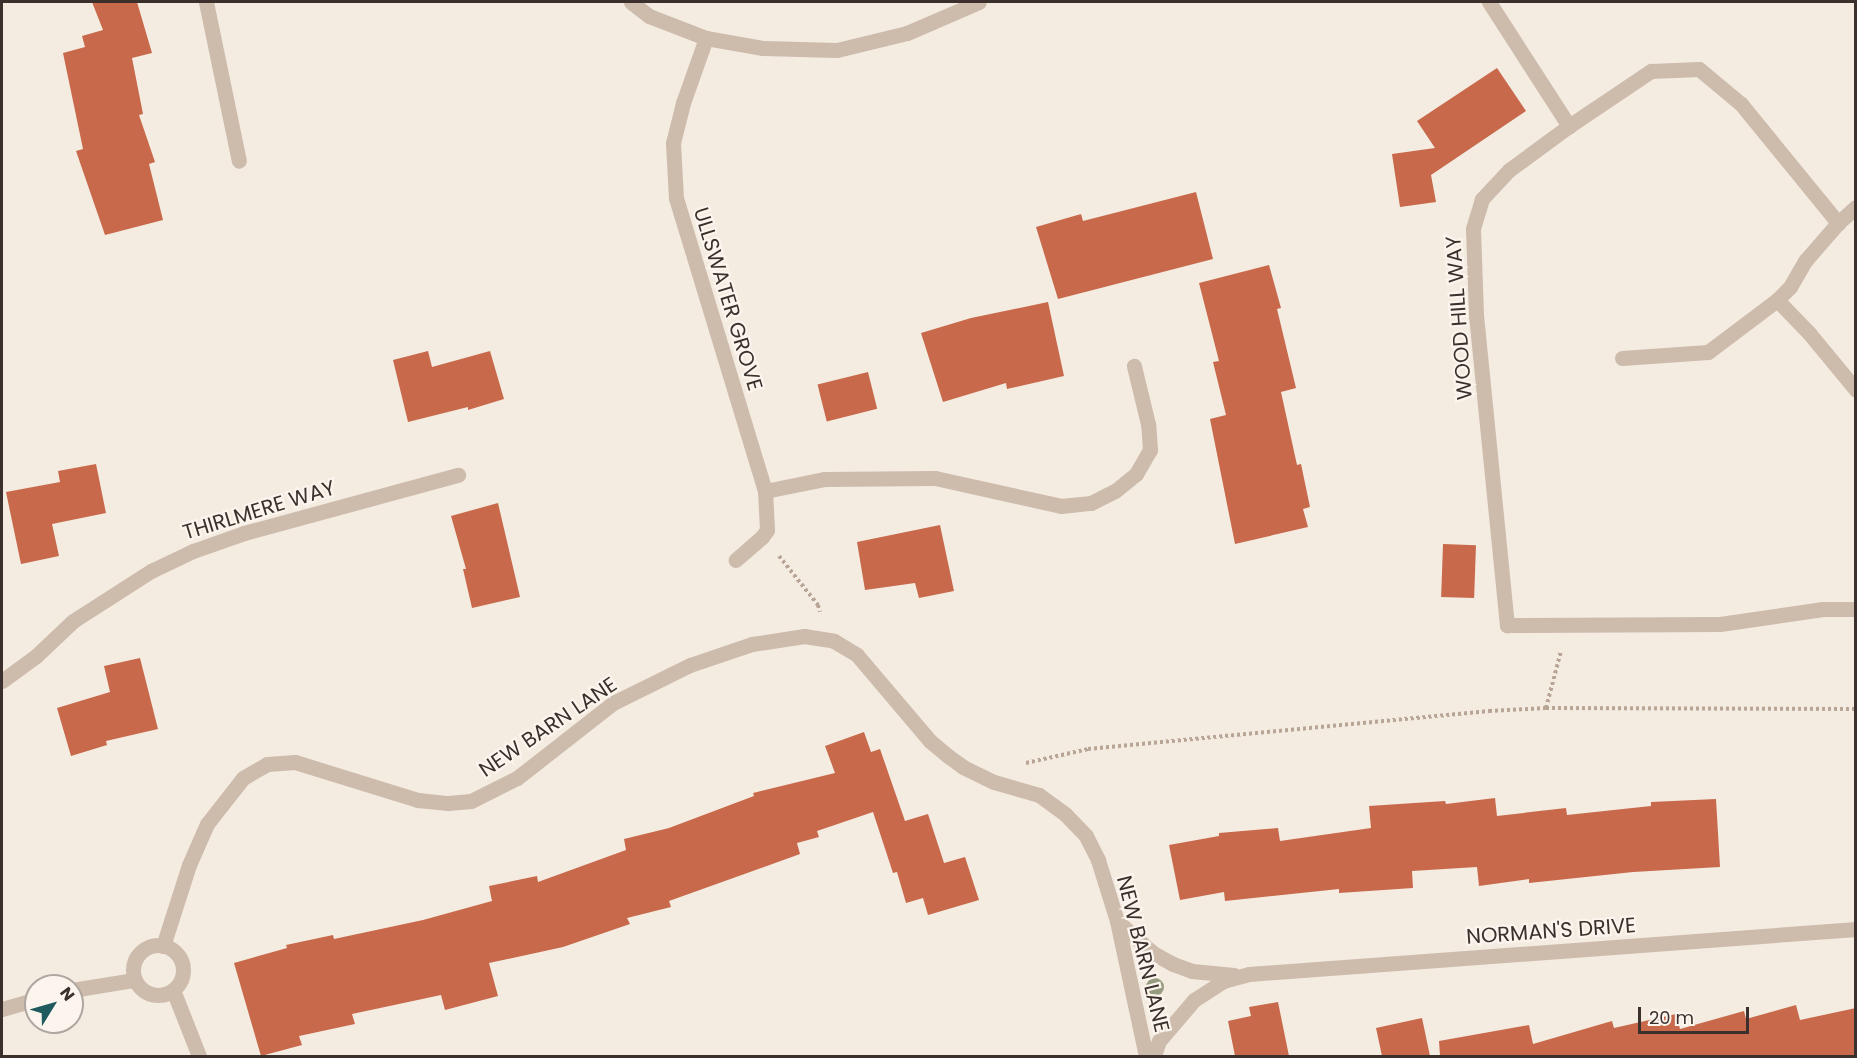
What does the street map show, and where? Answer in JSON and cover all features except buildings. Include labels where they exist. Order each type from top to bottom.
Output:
[{"type":"street","points":[[206,2],[239,161]]},
{"type":"street","points":[[631,2],[649,15],[706,38],[763,48],[837,50],[907,33],[979,2]]},
{"type":"street","points":[[1489,2],[1569,126]]},
{"type":"street","name":"ULLSWATER GROVE","points":[[706,38],[683,103],[673,143],[676,198],[765,491],[768,517],[767,530],[762,537]]},
{"type":"street","name":"WOOD HILL WAY","points":[[1568,624],[1507,625],[1476,315],[1473,229],[1482,199],[1509,170],[1651,71],[1699,69],[1741,104],[1838,223]]},
{"type":"street","points":[[1622,358],[1708,352],[1777,300],[1790,287],[1805,261],[1838,223],[1856,207]]},
{"type":"street","points":[[1777,300],[1809,333],[1856,390]]},
{"type":"street","points":[[765,491],[824,479],[935,478],[1061,506],[1091,503],[1115,491],[1136,474],[1150,450],[1148,424],[1134,366]]},
{"type":"street","name":"THIRLMERE WAY","points":[[2,681],[36,656],[73,621],[151,571],[193,551],[244,533],[458,475]]},
{"type":"street","points":[[736,560],[762,537]]},
{"type":"street","points":[[1568,624],[1720,624],[1823,609],[1856,609]]},
{"type":"street","name":"NEW BARN LANE","points":[[163,946],[189,865],[207,824],[243,778],[267,764],[295,762],[418,800],[448,803],[471,801],[517,778],[613,703],[690,665],[752,644],[804,636],[834,641],[857,655],[930,741],[948,756],[963,767],[994,782],[1039,795],[1065,814],[1086,836],[1098,861],[1117,921],[1146,1056]]},
{"type":"street","name":"NORMAN'S DRIVE","points":[[1117,921],[1153,953],[1173,964],[1192,971],[1222,975],[1856,929]]},
{"type":"street","points":[[155,945],[163,946],[177,954],[183,969],[182,977],[172,990],[157,995],[148,993],[134,980],[134,966],[141,952],[155,945]]},
{"type":"street","name":"NORMAN'S DRIVE","points":[[1154,1056],[1159,1041],[1194,1000],[1223,981],[1249,974]]},
{"type":"street","points":[[84,988],[134,980]]},
{"type":"street","points":[[172,990],[199,1056]]},
{"type":"street","points":[[2,1009],[24,1003]]},
{"type":"path","points":[[762,537],[818,605],[826,639]]},
{"type":"path","points":[[1546,708],[1568,624]]},
{"type":"path","points":[[1021,764],[1088,749],[1477,712],[1546,708],[1856,709]]}]
